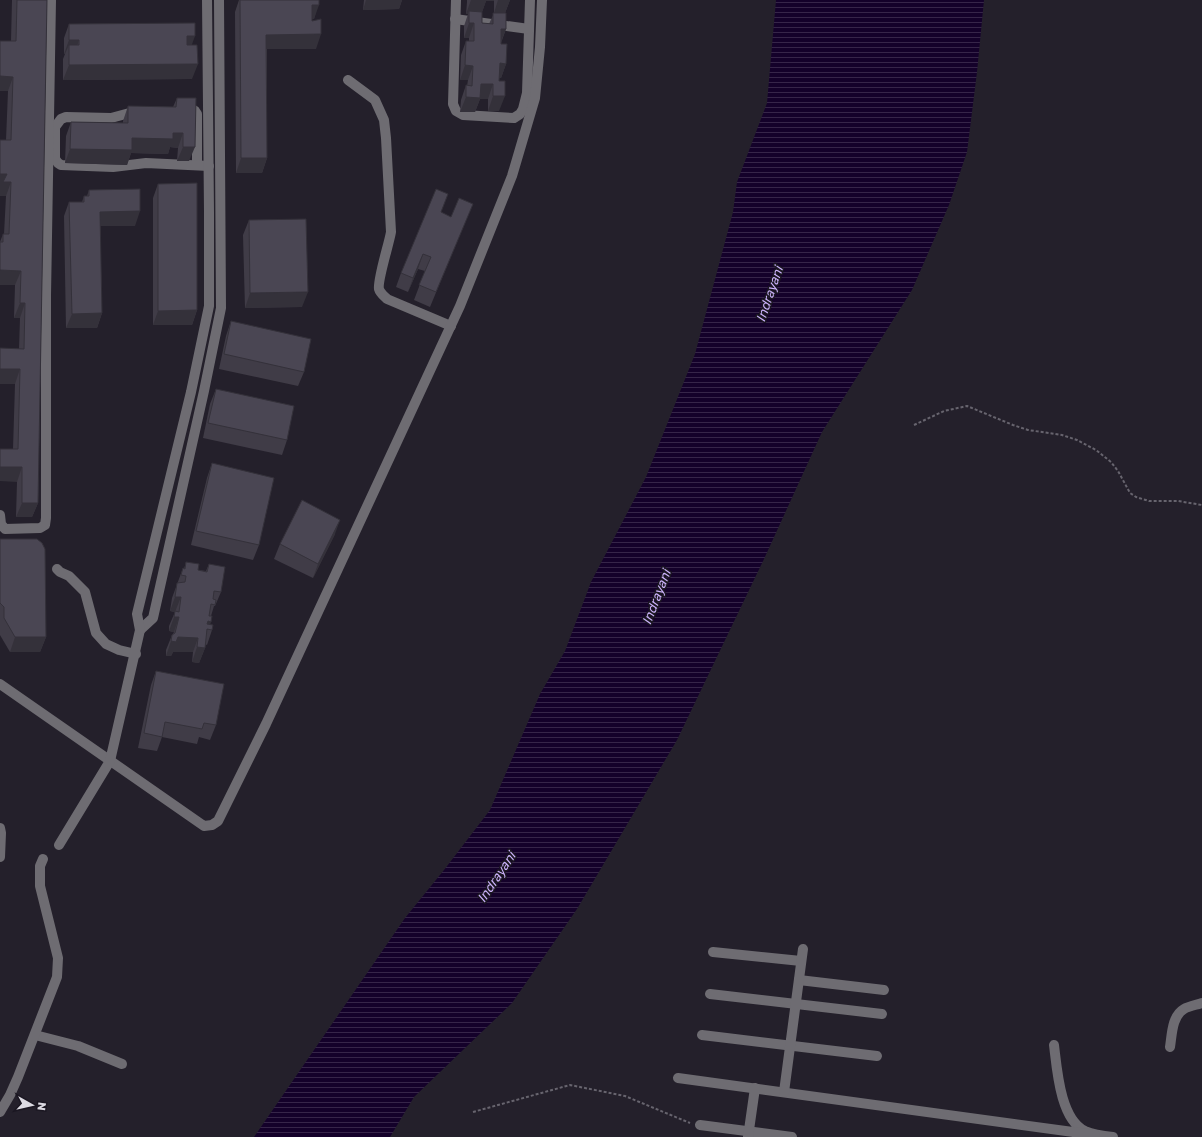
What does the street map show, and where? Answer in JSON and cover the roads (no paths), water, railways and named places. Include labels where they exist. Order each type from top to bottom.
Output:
[{"type":"street","points":[[0,515],[0,524],[4,529],[40,528],[44,525],[46,518],[46,296],[51,0]]},
{"type":"street","points":[[59,845],[110,761],[136,654],[140,630],[137,614],[191,392],[208,306],[209,166],[207,0]]},
{"type":"street","points":[[140,630],[153,618],[221,308],[219,0]]},
{"type":"street","points":[[456,0],[453,104],[456,111],[463,115],[514,118],[520,114],[523,109],[527,93],[530,0]]},
{"type":"street","points":[[0,684],[204,826],[212,825],[218,821],[266,724],[451,326],[512,176],[535,98],[540,47],[542,0]]},
{"type":"street","points":[[455,19],[529,29]]},
{"type":"street","points":[[348,80],[362,92],[375,100],[384,120],[390,232],[389,244],[379,281],[379,289],[382,295],[387,299],[451,326]]},
{"type":"street","points":[[173,108],[187,108],[196,110],[197,165]]},
{"type":"street","points":[[145,109],[111,118],[66,117],[61,119],[55,127],[55,159],[61,165],[113,167],[146,163],[209,166]]},
{"type":"street","points":[[209,212],[220,210]]},
{"type":"street","points":[[202,340],[214,344]]},
{"type":"street","points":[[156,537],[170,541]]},
{"type":"street","points":[[57,569],[69,576],[85,592],[96,633],[106,644],[119,650],[136,654]]},
{"type":"street","points":[[0,828],[2,833],[0,857]]},
{"type":"street","points":[[0,1112],[10,1095],[57,977],[58,958],[40,886],[40,866],[43,859]]},
{"type":"street","points":[[784,1092],[803,949]]},
{"type":"street","points":[[713,952],[801,961]]},
{"type":"street","points":[[799,980],[884,990]]},
{"type":"street","points":[[710,994],[882,1014]]},
{"type":"street","points":[[1170,1047],[1174,1022],[1178,1014],[1185,1008],[1202,1003]]},
{"type":"street","points":[[35,1035],[78,1046],[122,1064]]},
{"type":"street","points":[[702,1035],[877,1056]]},
{"type":"street","points":[[1054,1045],[1061,1091],[1069,1114],[1077,1126],[1084,1131],[1095,1135]]},
{"type":"street","points":[[678,1078],[1113,1137]]},
{"type":"street","points":[[749,1134],[755,1088]]},
{"type":"street","points":[[697,1125],[749,1134],[792,1137]]},
{"type":"water","name":"Indrayani","points":[[776,0],[984,0],[967,152],[949,205],[912,290],[822,432],[764,559],[677,740],[577,909],[512,1003],[414,1097],[390,1137],[254,1137],[405,918],[490,810],[540,694],[565,651],[591,582],[646,477],[695,354],[733,212],[737,182],[767,103]]}]
